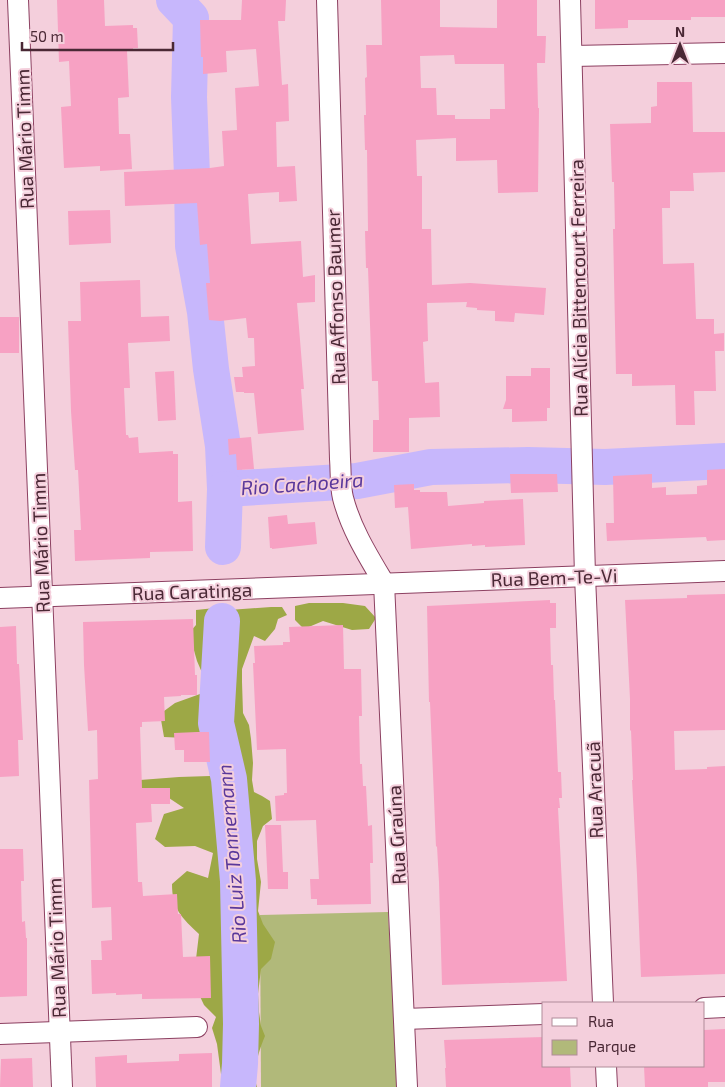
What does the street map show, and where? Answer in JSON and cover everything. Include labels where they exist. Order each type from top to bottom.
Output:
[{"type":"street","name":"Rua Mário Timm","points":[[18,0],[62,1087]]},
{"type":"street","name":"Rua Affonso Baumer","points":[[327,0],[340,459],[343,496],[355,532],[384,583]]},
{"type":"street","name":"Rua Alícia Bittencourt Ferreira","points":[[570,0],[585,576]]},
{"type":"street","points":[[572,56],[725,53]]},
{"type":"street","name":"Rua Bem-Te-Vi","points":[[384,583],[725,571]]},
{"type":"street","name":"Rua Aracuã","points":[[585,576],[603,1002]]},
{"type":"street","name":"Rua Caratinga","points":[[0,598],[384,583]]},
{"type":"street","name":"Rua Graúna","points":[[384,583],[408,1087]]},
{"type":"street","points":[[705,1008],[725,1007]]},
{"type":"street","points":[[404,1019],[542,1014]]},
{"type":"street","points":[[0,1034],[197,1027]]},
{"type":"street","points":[[606,1067],[607,1087]]},
{"type":"green space","points":[[309,603],[343,603],[365,606],[376,618],[369,629],[352,630],[323,621],[304,629],[295,620],[295,606]]},
{"type":"green space","points":[[282,607],[287,615],[278,619],[275,629],[265,641],[254,636],[242,669],[242,682],[243,713],[249,725],[251,739],[254,792],[270,801],[272,819],[263,826],[257,841],[257,859],[261,882],[258,911],[263,924],[275,942],[271,959],[261,969],[258,994],[259,1012],[265,1036],[256,1068],[257,1087],[237,1087],[246,1048],[243,901],[238,814],[233,780],[227,767],[228,804],[233,846],[233,919],[236,964],[236,1087],[223,1087],[217,1044],[212,1028],[216,1017],[204,1005],[196,988],[196,959],[199,934],[179,912],[172,893],[172,884],[187,871],[208,878],[213,853],[195,846],[165,847],[155,839],[164,814],[184,808],[166,796],[137,801],[140,780],[210,776],[208,739],[164,737],[160,714],[175,703],[200,694],[203,675],[189,633],[196,625],[196,610],[215,608],[218,687],[212,722],[218,741],[224,689],[229,610]]},
{"type":"green space","points":[[388,912],[398,1087],[261,1087],[260,915]]},
{"type":"building","points":[[57,0],[104,0],[105,26],[133,25],[133,28],[137,28],[138,48],[133,48],[133,51],[127,51],[129,97],[118,98],[119,134],[130,134],[132,169],[100,171],[100,166],[64,168],[61,107],[71,106],[69,61],[59,62]]},
{"type":"building","points":[[242,0],[286,0],[285,21],[278,21],[282,85],[288,84],[289,121],[276,122],[277,167],[295,166],[297,201],[279,202],[279,192],[248,194],[251,244],[301,241],[303,277],[315,275],[315,302],[297,303],[304,389],[301,389],[304,430],[258,434],[254,393],[236,392],[234,377],[243,377],[242,367],[255,366],[254,338],[248,338],[246,318],[220,321],[209,320],[206,283],[210,283],[207,244],[200,245],[197,203],[125,206],[124,172],[224,166],[222,131],[237,130],[235,88],[259,86],[256,49],[226,51],[227,72],[203,74],[200,20],[241,20]]},
{"type":"building","points":[[381,0],[440,0],[440,27],[497,28],[497,0],[537,0],[537,36],[546,36],[545,63],[537,63],[539,108],[538,192],[498,193],[497,160],[456,161],[456,138],[416,140],[417,176],[422,176],[422,229],[431,229],[432,285],[470,283],[546,288],[544,315],[515,313],[514,322],[495,321],[495,311],[466,307],[467,302],[427,303],[428,341],[423,342],[425,383],[439,382],[440,417],[409,418],[409,452],[373,452],[373,420],[379,420],[378,381],[372,381],[368,268],[366,268],[365,231],[368,231],[367,150],[365,150],[364,115],[366,115],[366,45],[382,45]],"holes":[[[454,55],[455,64],[504,64],[505,109],[490,109],[490,119],[455,119],[455,115],[437,115],[436,88],[421,88],[420,56]]]},
{"type":"building","points":[[595,0],[725,0],[725,17],[691,17],[691,20],[628,20],[628,28],[595,29]]},
{"type":"building","points":[[657,82],[692,82],[693,132],[725,132],[725,172],[693,173],[694,191],[670,191],[670,208],[662,208],[663,264],[694,263],[696,319],[714,319],[714,334],[724,333],[724,351],[715,351],[716,391],[694,391],[695,425],[676,425],[675,385],[632,386],[632,374],[616,374],[614,182],[612,182],[610,124],[651,123],[651,107],[657,106]]},
{"type":"building","points":[[110,210],[111,243],[69,245],[68,211]]},
{"type":"building","points":[[140,280],[141,317],[169,316],[170,341],[128,343],[130,388],[124,388],[126,435],[129,438],[138,437],[139,453],[173,451],[173,454],[178,454],[178,502],[192,501],[193,551],[150,552],[150,558],[75,561],[74,530],[81,530],[78,470],[75,470],[71,411],[68,321],[81,321],[80,282]]},
{"type":"building","points":[[0,317],[19,317],[19,353],[0,353]]},
{"type":"building","points":[[531,368],[550,368],[550,408],[547,408],[547,421],[512,422],[512,409],[503,409],[506,400],[506,376],[531,376]]},
{"type":"building","points":[[174,371],[176,420],[158,421],[155,372]]},
{"type":"building","points":[[251,437],[254,469],[237,470],[236,454],[229,455],[228,439]]},
{"type":"building","points":[[725,469],[725,540],[707,541],[706,537],[607,541],[606,523],[614,523],[613,476],[652,474],[652,488],[666,487],[666,495],[697,494],[697,486],[707,485],[707,470]]},
{"type":"building","points":[[510,474],[557,474],[558,492],[511,493]]},
{"type":"building","points":[[414,484],[414,490],[420,490],[420,492],[447,492],[448,506],[484,503],[484,501],[523,499],[525,545],[485,547],[485,545],[472,546],[472,544],[411,549],[408,507],[395,508],[394,485]]},
{"type":"building","points":[[287,515],[288,524],[315,522],[317,544],[270,548],[268,517]]},
{"type":"building","points":[[725,594],[725,730],[674,731],[675,770],[707,769],[707,767],[725,766],[725,974],[641,977],[625,600],[687,598],[687,595]]},
{"type":"building","points":[[550,600],[550,603],[556,603],[556,628],[550,628],[551,665],[553,665],[558,772],[561,772],[562,798],[559,798],[560,808],[558,808],[567,981],[442,985],[439,882],[429,702],[427,606]]},
{"type":"building","points":[[193,619],[197,695],[164,697],[165,721],[142,722],[142,727],[140,727],[142,788],[170,788],[170,804],[151,804],[152,822],[136,823],[138,882],[142,882],[143,896],[177,894],[178,914],[181,914],[183,957],[210,956],[211,998],[142,999],[142,994],[92,994],[91,960],[102,960],[101,941],[112,940],[111,907],[92,908],[89,780],[98,779],[97,730],[88,731],[83,622]]},
{"type":"building","points":[[343,625],[344,669],[361,669],[362,716],[359,716],[360,764],[362,764],[363,786],[366,786],[368,826],[372,825],[373,863],[370,863],[371,904],[317,905],[317,899],[311,899],[310,879],[319,879],[316,820],[276,821],[275,796],[287,793],[286,749],[257,750],[254,646],[283,645],[283,642],[290,642],[289,627]]},
{"type":"building","points":[[16,626],[23,740],[18,740],[19,776],[0,777],[0,627]]},
{"type":"building","points":[[209,732],[210,762],[184,762],[184,750],[175,750],[174,733]]},
{"type":"building","points":[[265,825],[281,825],[283,872],[288,872],[288,889],[268,889]]},
{"type":"building","points":[[0,849],[23,849],[24,881],[21,881],[22,922],[25,921],[27,938],[27,996],[0,997]]},
{"type":"building","points":[[725,1029],[725,1082],[708,1082],[708,1087],[645,1087],[644,1067],[705,1067],[705,1030]]},
{"type":"building","points":[[542,1037],[542,1067],[570,1067],[571,1087],[446,1087],[444,1040]]},
{"type":"building","points":[[212,1053],[212,1087],[96,1087],[95,1057],[127,1055],[127,1063],[179,1061],[179,1054]]},
{"type":"building","points":[[32,1058],[33,1087],[0,1087],[1,1059]]},
{"type":"waterway","name":"Rio Luiz Tonnemann","points":[[174,0],[191,18],[189,97],[193,246],[205,312],[211,369],[223,446],[225,489],[357,481],[431,467],[528,465],[605,467],[725,461]]},
{"type":"waterway","name":"Rio Luiz Tonnemann","points":[[223,547],[225,489]]},
{"type":"waterway","name":"Rio Luiz Tonnemann","points":[[222,621],[216,723],[229,779],[238,881],[241,1024],[238,1087]]},
{"type":"water label","name":"Rio Cachoeira","points":[[302,483]]}]
